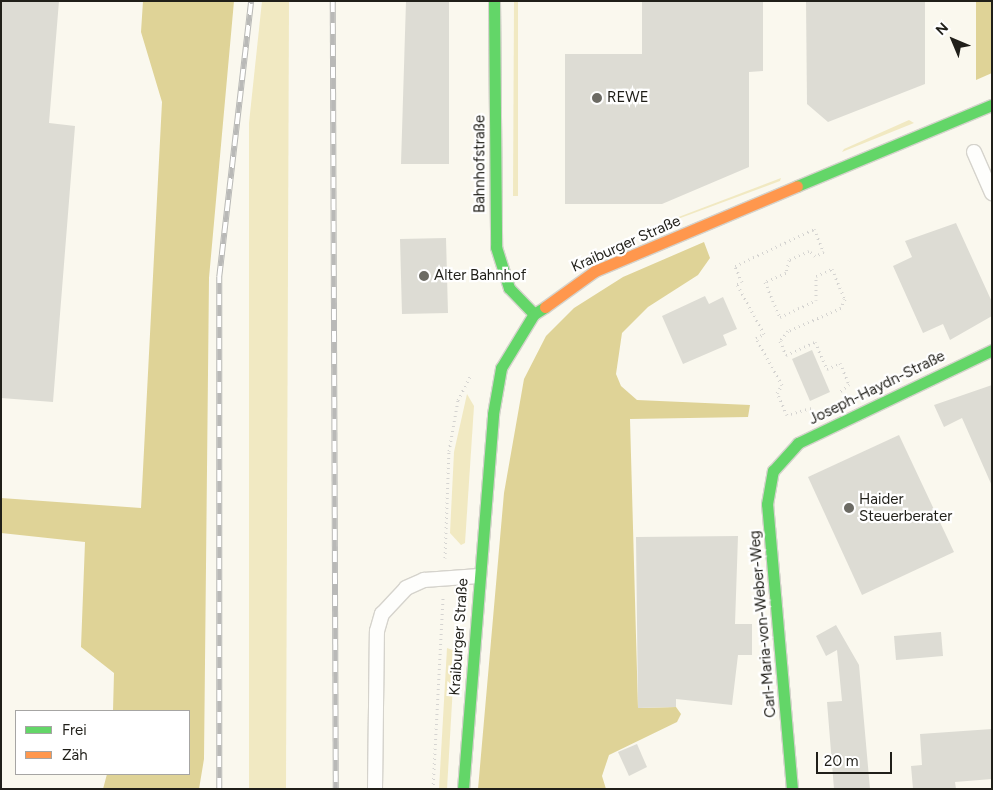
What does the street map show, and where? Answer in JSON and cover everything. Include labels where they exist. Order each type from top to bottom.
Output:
[{"type":"main road","name":"Bahnhofstraße","points":[[494,1],[496,247],[509,288],[534,314]]},
{"type":"main road","name":"Kraiburger Straße","points":[[463,789],[487,464],[502,368],[534,314],[595,271],[992,105]]},
{"type":"main road","name":"Joseph-Haydn-Straße","points":[[780,459],[823,430],[992,350]]},
{"type":"main road","name":"Carl-Maria-von-Weber-Weg","points":[[780,459],[769,484],[767,504],[792,789]]},
{"type":"lane","points":[[974,152],[992,193]]},
{"type":"lane","points":[[375,789],[377,631],[382,614],[406,588],[445,575],[478,576]]},
{"type":"path","points":[[820,404],[787,415],[777,393],[782,385],[756,338],[764,334],[736,284],[742,282],[735,266],[814,229],[824,252],[815,256],[809,251],[789,260],[786,273],[765,282],[780,317],[816,300],[816,276],[832,269],[845,300],[841,308],[788,331],[780,341],[786,355],[815,342],[828,369],[840,364],[849,384],[836,395]]},
{"type":"path","points":[[433,789],[445,575],[449,451],[458,400],[478,364]]},
{"type":"path","points":[[811,408],[823,430]]},
{"type":"shaded area","points":[[143,1],[234,1],[209,278],[204,759],[199,789],[103,789],[107,775],[190,775],[190,710],[113,710],[114,673],[81,647],[85,542],[1,533],[1,498],[141,508],[162,102],[141,32]]},
{"type":"shaded area","points":[[262,1],[289,1],[286,789],[249,789],[249,123]]},
{"type":"shaded area","points":[[514,1],[518,1],[518,196],[513,196]]},
{"type":"shaded area","points":[[976,1],[992,1],[992,73],[976,80]]},
{"type":"shaded area","points":[[909,120],[914,123],[842,152],[844,149]]},
{"type":"shaded area","points":[[781,178],[780,181],[667,223],[668,221]]},
{"type":"shaded area","points":[[704,242],[710,258],[698,275],[648,307],[622,333],[616,374],[621,386],[637,400],[750,405],[748,417],[630,419],[638,708],[676,707],[681,714],[677,722],[609,755],[602,776],[606,789],[478,789],[504,493],[524,379],[546,336],[574,308],[623,277]]},
{"type":"shaded area","points":[[467,394],[474,406],[465,543],[461,545],[450,533],[454,452]]},
{"type":"shaded area","points":[[447,648],[455,651],[447,789],[439,789]]},
{"type":"building","points":[[1,1],[59,1],[49,123],[75,126],[53,402],[1,398]]},
{"type":"building","points":[[406,1],[449,1],[449,164],[401,164]]},
{"type":"building","points":[[642,1],[763,1],[763,71],[749,72],[749,167],[662,204],[565,204],[565,54],[642,54]]},
{"type":"building","points":[[806,1],[925,1],[925,84],[828,122],[807,104]]},
{"type":"building","points":[[956,223],[992,302],[992,316],[950,340],[943,324],[923,333],[893,266],[912,257],[905,241]]},
{"type":"building","name":"Alter Bahnhof","points":[[446,238],[448,313],[402,314],[400,239]]},
{"type":"building","points":[[705,296],[709,304],[723,297],[737,329],[723,335],[727,345],[683,364],[662,316]]},
{"type":"building","points":[[812,350],[830,392],[810,401],[792,359]]},
{"type":"building","points":[[992,385],[992,486],[962,418],[944,427],[934,405]]},
{"type":"building","name":"Haider Steuerberater","points":[[899,435],[954,552],[862,595],[808,477]]},
{"type":"building","points":[[738,536],[735,624],[752,624],[752,655],[738,655],[732,705],[676,699],[676,707],[638,708],[636,537]]},
{"type":"building","points":[[836,625],[859,665],[870,789],[834,789],[827,702],[842,701],[837,650],[826,656],[816,636]]},
{"type":"building","points":[[941,632],[943,656],[896,660],[894,636]]},
{"type":"building","points":[[992,729],[992,779],[955,782],[956,789],[913,789],[911,766],[922,765],[920,734]]},
{"type":"building","points":[[637,744],[647,767],[629,776],[618,752]]},
{"type":"railway","points":[[219,789],[219,277],[251,1]]},
{"type":"railway","points":[[333,1],[336,789]]},
{"type":"traffic: fast","points":[[494,1],[496,247],[509,288],[534,314]]},
{"type":"traffic: fast","points":[[797,186],[992,105]]},
{"type":"traffic: fast","points":[[463,789],[493,414],[501,368],[534,314],[545,307]]},
{"type":"traffic: fast","points":[[792,789],[767,504],[773,471],[798,443],[992,350]]},
{"type":"traffic: slow","points":[[545,307],[595,271],[797,186]]},
{"type":"place","name":"REWE","points":[[597,98]]},
{"type":"place","name":"Alter Bahnhof","points":[[424,276]]},
{"type":"place","name":"Haider Steuerberater","points":[[849,508]]}]
